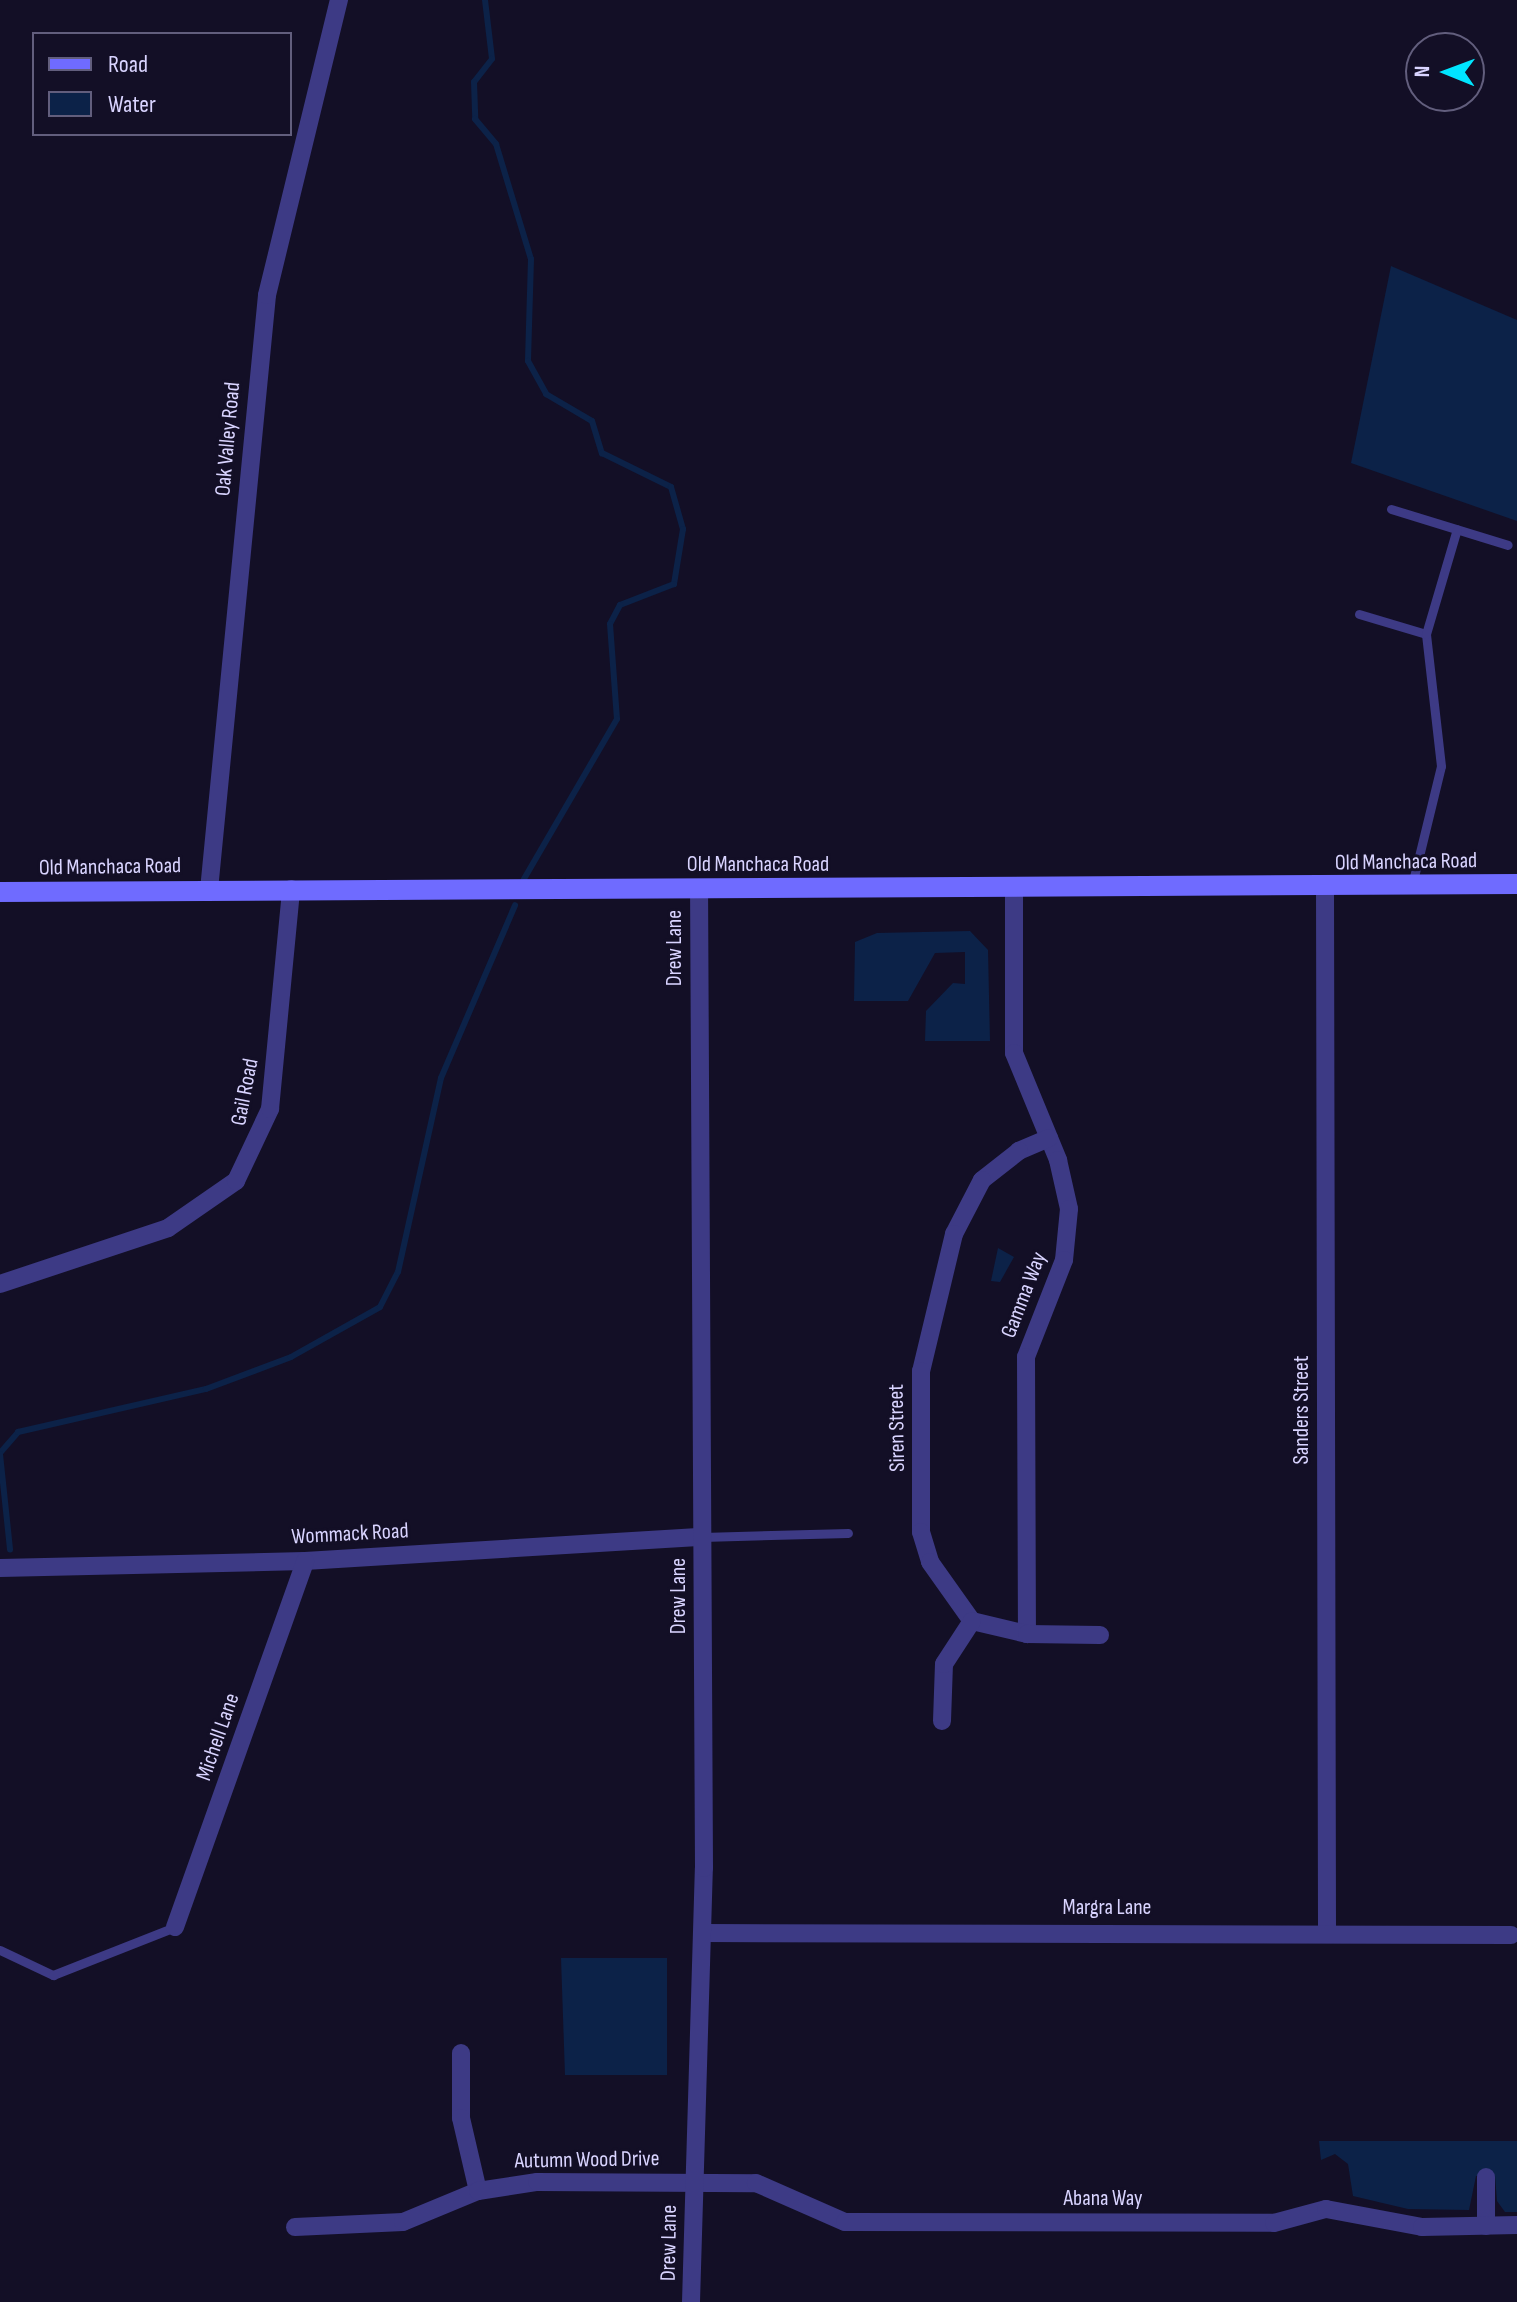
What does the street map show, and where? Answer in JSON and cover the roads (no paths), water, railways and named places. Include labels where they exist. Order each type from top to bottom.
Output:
[{"type":"street","name":"Oak Valley Road","points":[[209,890],[267,295],[339,0]]},
{"type":"street","name":"Old Manchaca Road","points":[[0,892],[1517,884]]},
{"type":"street","name":"Sanders Street","points":[[1325,886],[1327,1933]]},
{"type":"street","name":"Gamma Way","points":[[1014,888],[1014,1053],[1049,1138],[1069,1209],[1060,1276],[1026,1357],[1027,1634]]},
{"type":"street","name":"Gail Road","points":[[0,1284],[168,1228],[236,1181],[270,1109],[291,889]]},
{"type":"street","name":"Drew Lane","points":[[691,2302],[703,1933],[699,889]]},
{"type":"street","name":"Siren Street","points":[[972,1621],[924,1548],[921,1371],[965,1206],[996,1167],[1049,1138]]},
{"type":"street","name":"Wommack Road","points":[[0,1568],[305,1561],[702,1537]]},
{"type":"street","name":"Michell Lane","points":[[175,1927],[305,1561]]},
{"type":"street","points":[[942,1721],[944,1664],[972,1621],[1027,1634],[1100,1635]]},
{"type":"street","name":"Margra Lane","points":[[703,1933],[1511,1935]]},
{"type":"street","points":[[461,2053],[461,2118],[478,2191]]},
{"type":"street","points":[[1486,2177],[1486,2226]]},
{"type":"street","name":"Autumn Wood Drive","points":[[295,2227],[403,2222],[478,2191],[537,2182],[694,2183]]},
{"type":"street","name":"Abana Way","points":[[694,2183],[765,2185],[845,2222],[1274,2223],[1326,2209],[1422,2227],[1517,2225]]},
{"type":"lane","points":[[1391,509],[1508,545]]},
{"type":"lane","points":[[1412,885],[1441,766],[1426,634],[1457,529]]},
{"type":"lane","points":[[1359,614],[1426,634]]},
{"type":"lane","points":[[702,1537],[848,1533]]},
{"type":"lane","points":[[0,1950],[53,1975],[73,1973],[126,1941],[175,1927]]},
{"type":"water","points":[[1391,266],[1517,320],[1517,521],[1351,463]]},
{"type":"water","points":[[970,931],[988,950],[990,1041],[925,1041],[926,1011],[953,983],[965,984],[965,952],[935,953],[908,1001],[854,1001],[855,942],[877,933]]},
{"type":"water","points":[[998,1248],[1014,1257],[1000,1282],[991,1281]]},
{"type":"water","points":[[561,1958],[667,1958],[667,2075],[565,2075]]},
{"type":"water","points":[[1319,2141],[1517,2141],[1517,2212],[1505,2212],[1497,2201],[1495,2176],[1476,2176],[1469,2210],[1408,2209],[1353,2196],[1348,2164],[1335,2154],[1321,2160]]},
{"type":"waterway","points":[[485,0],[492,59],[474,82],[475,119],[496,144],[531,259],[528,361],[546,394],[592,421],[602,453],[671,487],[683,529],[674,584],[620,605],[610,624],[617,719],[524,879]]},
{"type":"waterway","points":[[0,1453],[18,1432],[206,1389],[291,1357],[380,1307],[398,1272],[441,1078],[515,905]]},
{"type":"waterway","points":[[0,1454],[10,1549]]}]
